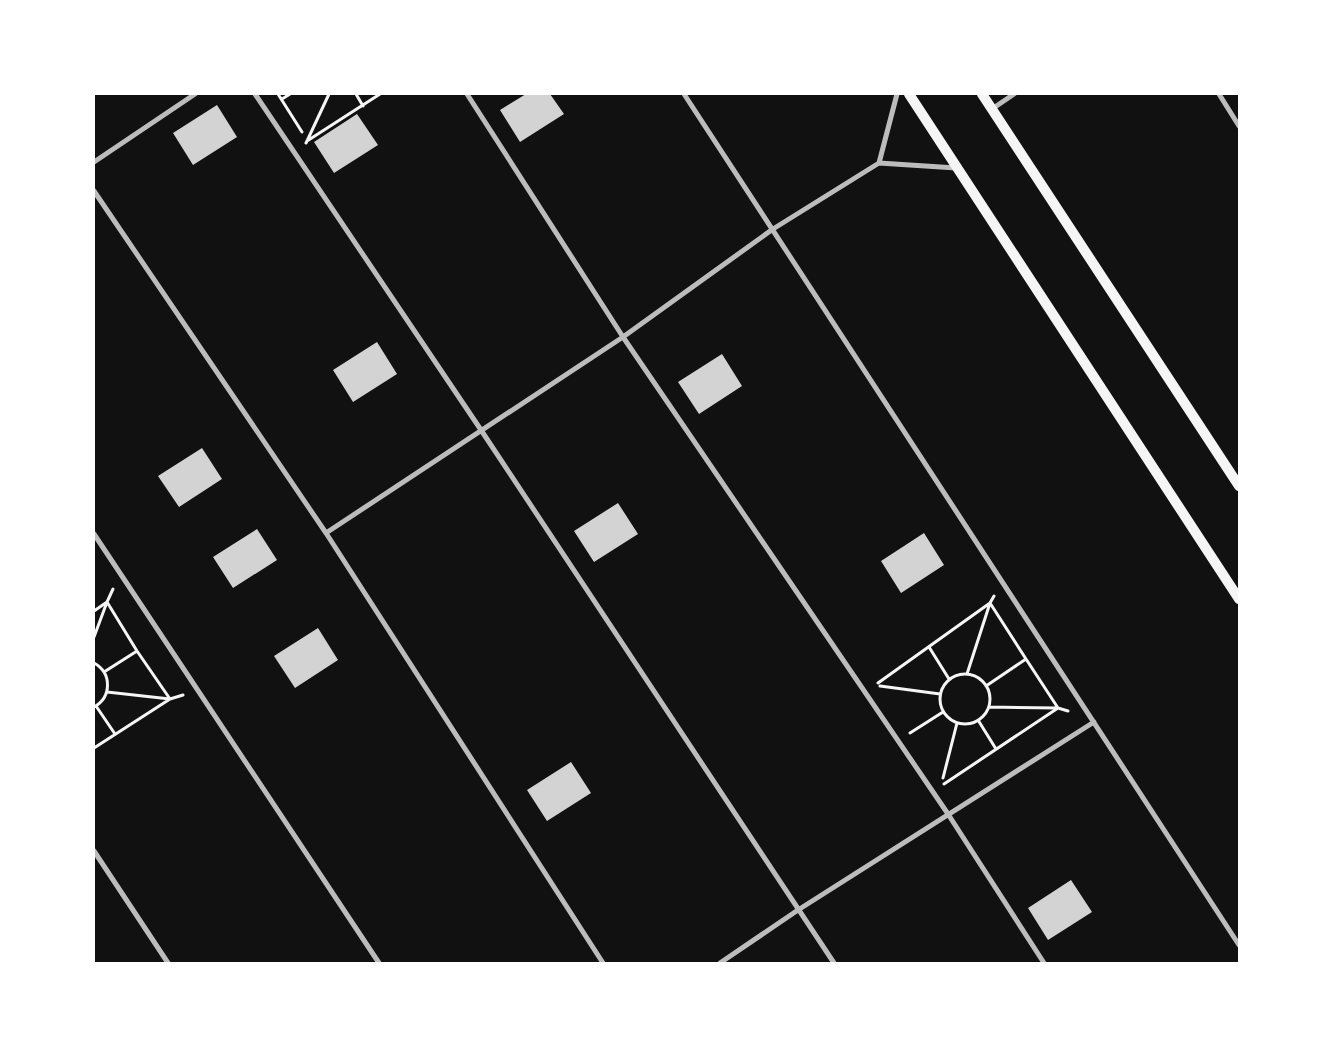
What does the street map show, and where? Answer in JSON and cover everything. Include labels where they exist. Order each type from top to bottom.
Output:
[{"type":"main road","points":[[909,94],[1239,599]]},
{"type":"main road","points":[[982,94],[1239,486]]},
{"type":"street","points":[[94,162],[195,94]]},
{"type":"street","points":[[255,94],[482,430],[834,963]]},
{"type":"street","points":[[467,94],[623,336],[948,814],[1044,963]]},
{"type":"street","points":[[684,94],[1239,945]]},
{"type":"street","points":[[879,163],[898,94]]},
{"type":"street","points":[[992,109],[1014,94]]},
{"type":"street","points":[[1219,94],[1239,126]]},
{"type":"street","points":[[326,534],[623,336],[773,229],[879,163],[958,168]]},
{"type":"street","points":[[94,191],[326,534],[603,963]]},
{"type":"street","points":[[94,534],[379,963]]},
{"type":"street","points":[[720,963],[798,910],[1094,722]]},
{"type":"street","points":[[94,851],[168,963]]},
{"type":"path","points":[[278,94],[307,141]]},
{"type":"path","points":[[282,99],[290,94]]},
{"type":"path","points":[[300,160],[329,94]]},
{"type":"path","points":[[356,94],[362,106]]},
{"type":"path","points":[[307,141],[380,94]]},
{"type":"path","points":[[94,637],[107,602],[120,575]]},
{"type":"path","points":[[967,674],[990,603],[1001,579]]},
{"type":"path","points":[[94,611],[107,602]]},
{"type":"path","points":[[107,602],[137,652],[170,699]]},
{"type":"path","points":[[940,694],[874,685],[990,603]]},
{"type":"path","points":[[990,603],[1058,708]]},
{"type":"path","points":[[929,647],[949,679]]},
{"type":"path","points":[[104,672],[137,652]]},
{"type":"path","points":[[986,686],[1026,659]]},
{"type":"path","points":[[94,663],[104,672],[108,682],[103,700],[95,706],[115,734]]},
{"type":"path","points":[[967,674],[978,677],[986,686],[990,696],[989,707],[978,720],[968,724],[957,723],[943,712],[940,694],[943,686],[949,679],[957,675],[967,674]]},
{"type":"path","points":[[94,748],[170,699],[198,691]]},
{"type":"path","points":[[106,692],[170,699]]},
{"type":"path","points":[[989,707],[1058,708]]},
{"type":"path","points":[[957,723],[941,786],[1058,708]]},
{"type":"path","points":[[909,734],[943,712]]},
{"type":"path","points":[[978,720],[996,750]]},
{"type":"building","points":[[526,94],[550,94],[564,114],[520,142],[500,110]]},
{"type":"building","points":[[217,105],[237,137],[193,165],[173,133]]},
{"type":"building","points":[[357,114],[378,145],[334,173],[314,142]]},
{"type":"building","points":[[377,342],[397,374],[353,402],[333,370]]},
{"type":"building","points":[[722,354],[742,386],[699,414],[678,382]]},
{"type":"building","points":[[202,448],[222,479],[179,507],[158,476]]},
{"type":"building","points":[[618,503],[638,534],[594,562],[574,531]]},
{"type":"building","points":[[257,529],[277,560],[233,588],[213,557]]},
{"type":"building","points":[[924,533],[944,565],[901,593],[881,561]]},
{"type":"building","points":[[318,628],[338,660],[295,688],[274,656]]},
{"type":"building","points":[[571,762],[591,793],[547,821],[527,790]]},
{"type":"building","points":[[1071,880],[1092,912],[1048,940],[1028,908]]}]
